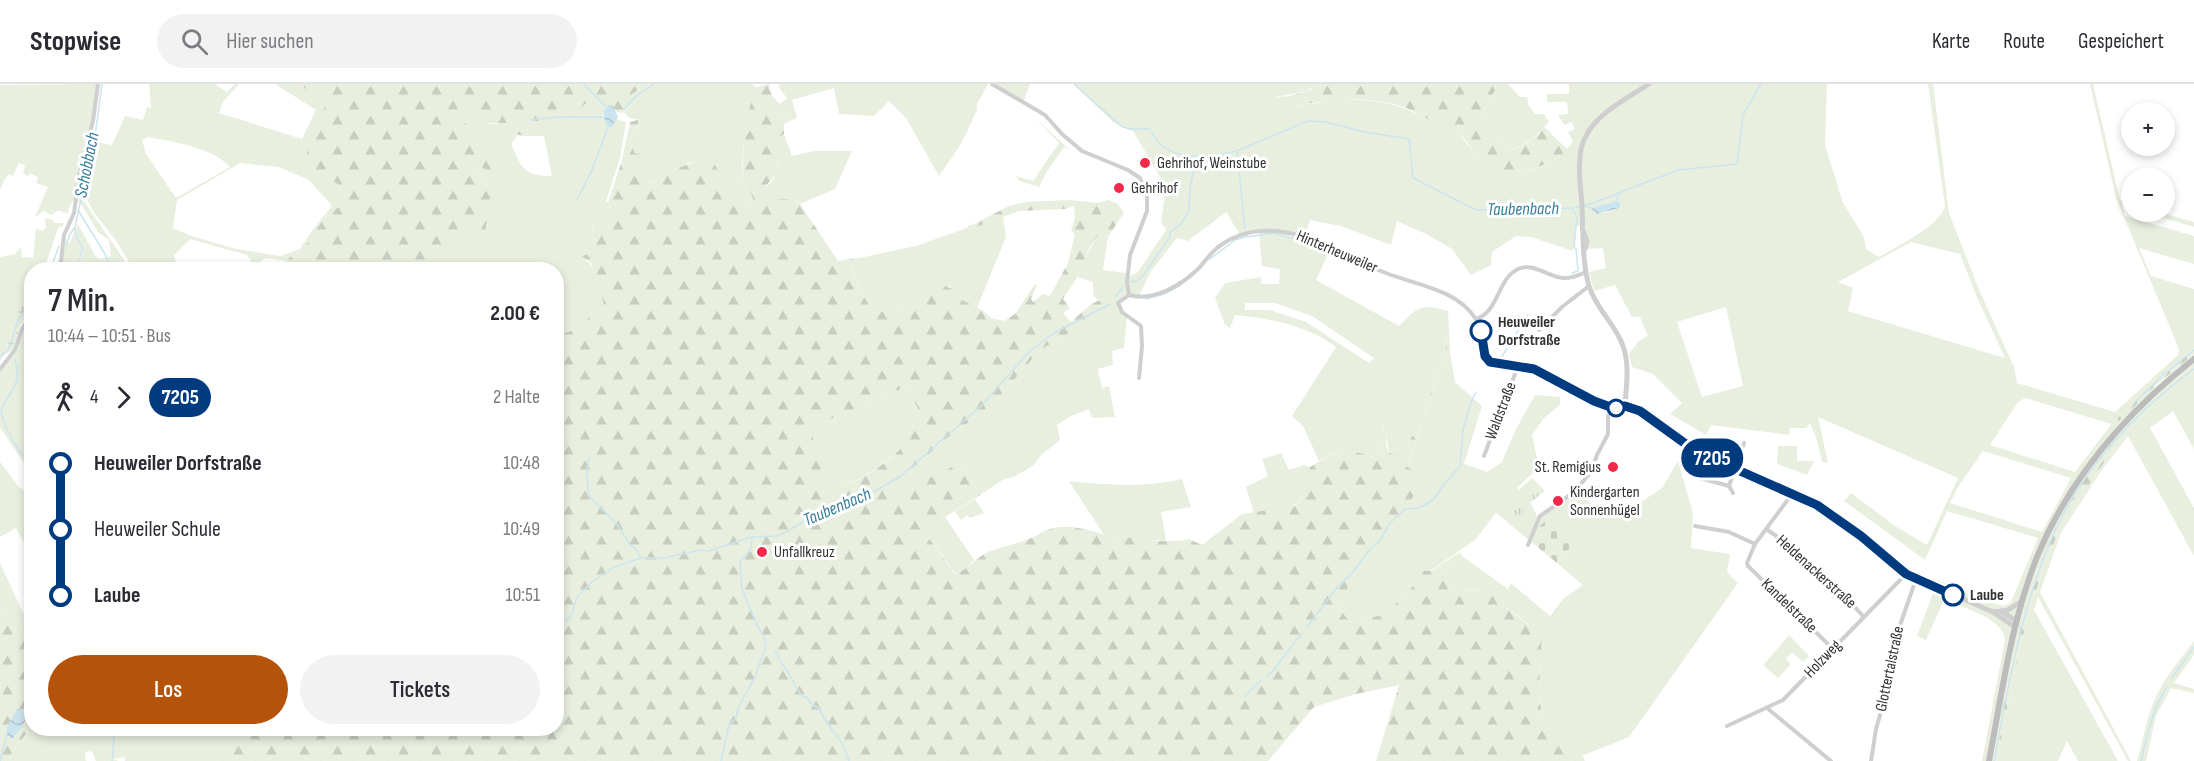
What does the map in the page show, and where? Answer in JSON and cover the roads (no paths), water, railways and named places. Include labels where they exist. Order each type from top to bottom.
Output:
[{"type":"main road","points":[[1989,761],[2022,601],[2050,530],[2085,470],[2109,438],[2145,400],[2194,358]]},
{"type":"street","points":[[60,262],[64,235],[77,202],[79,176],[93,121],[98,84]]},
{"type":"street","points":[[992,84],[1045,115],[1062,135],[1082,150],[1128,170],[1140,178],[1147,196],[1148,211],[1130,255],[1127,282],[1129,295],[1119,303],[1122,312],[1141,326],[1139,378]]},
{"type":"street","points":[[1625,406],[1627,378],[1623,346],[1589,286],[1585,249],[1582,244],[1579,159],[1586,136],[1601,118],[1649,84]]},
{"type":"street","name":"Hinterheuweiler","points":[[1129,295],[1145,297],[1175,286],[1189,277],[1220,245],[1245,233],[1279,230],[1305,237],[1387,274],[1444,293],[1461,303],[1476,319]]},
{"type":"street","points":[[1587,272],[1563,279],[1530,267],[1518,269],[1510,276],[1487,313],[1476,319],[1481,331],[1485,356],[1490,362],[1534,369],[1594,401],[1613,408],[1625,406],[1640,411],[1706,456],[1792,493],[1832,514],[1906,574],[2016,624]]},
{"type":"street","points":[[1539,330],[1562,307],[1589,286]]},
{"type":"street","points":[[0,369],[15,350],[24,326]]},
{"type":"street","name":"Waldstraße","points":[[1484,456],[1518,366]]},
{"type":"street","points":[[1528,545],[1540,516],[1573,494],[1591,472],[1608,434],[1608,416],[1613,408]]},
{"type":"street","points":[[1729,486],[1744,443]]},
{"type":"street","points":[[1693,476],[1729,486],[1733,493]]},
{"type":"street","points":[[1695,526],[1730,532],[1755,544],[1792,493]]},
{"type":"street","name":"Heldenackerstraße","points":[[1766,529],[1785,541],[1830,581],[1864,617]]},
{"type":"street","name":"Kandelstraße","points":[[1755,544],[1747,563],[1833,649]]},
{"type":"street","name":"Holzweg","points":[[1727,726],[1783,700],[1906,574]]},
{"type":"street","name":"Glottertalstraße","points":[[1871,761],[1876,729],[1888,687],[1897,634],[1917,579]]},
{"type":"street","points":[[1993,612],[2002,612],[2022,601]]},
{"type":"street","points":[[2002,612],[2016,624]]},
{"type":"street","points":[[1767,708],[1831,761]]},
{"type":"water","points":[[609,105],[614,107],[618,117],[612,127],[608,127],[605,122],[603,111]]},
{"type":"water","points":[[1616,201],[1620,203],[1620,208],[1597,214],[1591,208]]},
{"type":"water","points":[[17,709],[24,712],[22,727],[12,739],[7,735],[7,727]]},
{"type":"waterway","name":"Schobbach","points":[[66,245],[75,227],[96,129],[102,84]]},
{"type":"waterway","points":[[584,84],[606,107]]},
{"type":"waterway","points":[[624,109],[636,96],[654,84]]},
{"type":"waterway","points":[[1074,84],[1121,126],[1129,129],[1150,129]]},
{"type":"waterway","name":"Taubenbach","points":[[1245,229],[1237,151],[1308,121],[1326,122],[1365,132],[1409,139],[1413,178],[1476,210],[1573,208],[1593,203],[1678,170],[1737,164],[1743,115],[1761,84]]},
{"type":"waterway","points":[[531,120],[557,117],[603,117]]},
{"type":"waterway","points":[[577,200],[592,170],[608,127]]},
{"type":"waterway","points":[[1152,133],[1159,143],[1178,154],[1202,156],[1236,151]]},
{"type":"waterway","points":[[1131,282],[1142,277],[1170,237],[1170,232],[1181,224],[1189,210],[1196,157]]},
{"type":"waterway","name":"Taubenbach","points":[[1616,201],[1619,194]]},
{"type":"waterway","name":"Taubenbach","points":[[1586,206],[1591,208]]},
{"type":"waterway","points":[[1572,273],[1578,271],[1574,247],[1577,217],[1573,209]]},
{"type":"waterway","points":[[78,210],[108,262]]},
{"type":"waterway","points":[[75,228],[83,249],[79,262]]},
{"type":"waterway","points":[[1247,237],[1273,233],[1309,243]]},
{"type":"waterway","name":"Taubenbach","points":[[1210,259],[1235,240],[1247,236]]},
{"type":"waterway","name":"Schobbach","points":[[53,262],[59,246]]},
{"type":"waterway","name":"Taubenbach","points":[[1146,299],[1164,294],[1181,285]]},
{"type":"waterway","points":[[1116,296],[1123,287]]},
{"type":"waterway","name":"Taubenbach","points":[[566,620],[571,617],[577,597],[592,582],[614,567],[641,558],[663,558],[701,550],[709,551],[752,537],[776,536],[819,512],[827,512],[845,502],[854,503],[901,476],[983,404],[1029,352],[1054,333],[1110,304]]},
{"type":"waterway","name":"Schobbach","points":[[7,351],[18,320],[24,312]]},
{"type":"waterway","points":[[1501,358],[1528,315]]},
{"type":"waterway","points":[[2134,403],[2165,373],[2194,350]]},
{"type":"waterway","name":"Schobbach","points":[[0,357],[4,352]]},
{"type":"waterway","points":[[15,359],[16,382],[1,410],[8,431],[24,456]]},
{"type":"waterway","points":[[1994,761],[2024,618],[2042,562],[2065,511],[2079,487],[2113,443],[2152,403],[2194,369]]},
{"type":"waterway","points":[[1307,627],[1336,589],[1378,543],[1391,522],[1405,509],[1420,508],[1433,500],[1460,466],[1463,430],[1476,392]]},
{"type":"waterway","points":[[589,456],[588,492],[616,523],[641,558]]},
{"type":"waterway","points":[[721,761],[729,725],[736,718],[738,708],[755,677],[766,645],[742,589],[740,562],[751,549],[752,538]]},
{"type":"waterway","points":[[1267,676],[1302,633]]},
{"type":"waterway","points":[[2172,678],[2194,647]]},
{"type":"waterway","points":[[774,650],[802,696],[807,697],[810,703],[820,709],[844,747],[849,761]]},
{"type":"waterway","points":[[1245,696],[1261,680]]},
{"type":"waterway","points":[[2141,761],[2154,715],[2166,688]]},
{"type":"waterway","points":[[0,761],[7,735]]},
{"type":"waterway","points":[[112,761],[113,736]]},
{"type":"place","name":"Gehrihof, Weinstube","points":[[1145,163]]},
{"type":"place","name":"Gehrihof","points":[[1119,188]]},
{"type":"place","name":"Heuweiler Dorfstraße","points":[[1481,331]]},
{"type":"place","name":"St. Remigius","points":[[1613,467]]},
{"type":"place","name":"Kindergarten Sonnenhügel","points":[[1558,501]]},
{"type":"place","name":"Unfallkreuz","points":[[762,552]]},
{"type":"place","name":"Laube","points":[[1953,595]]}]
